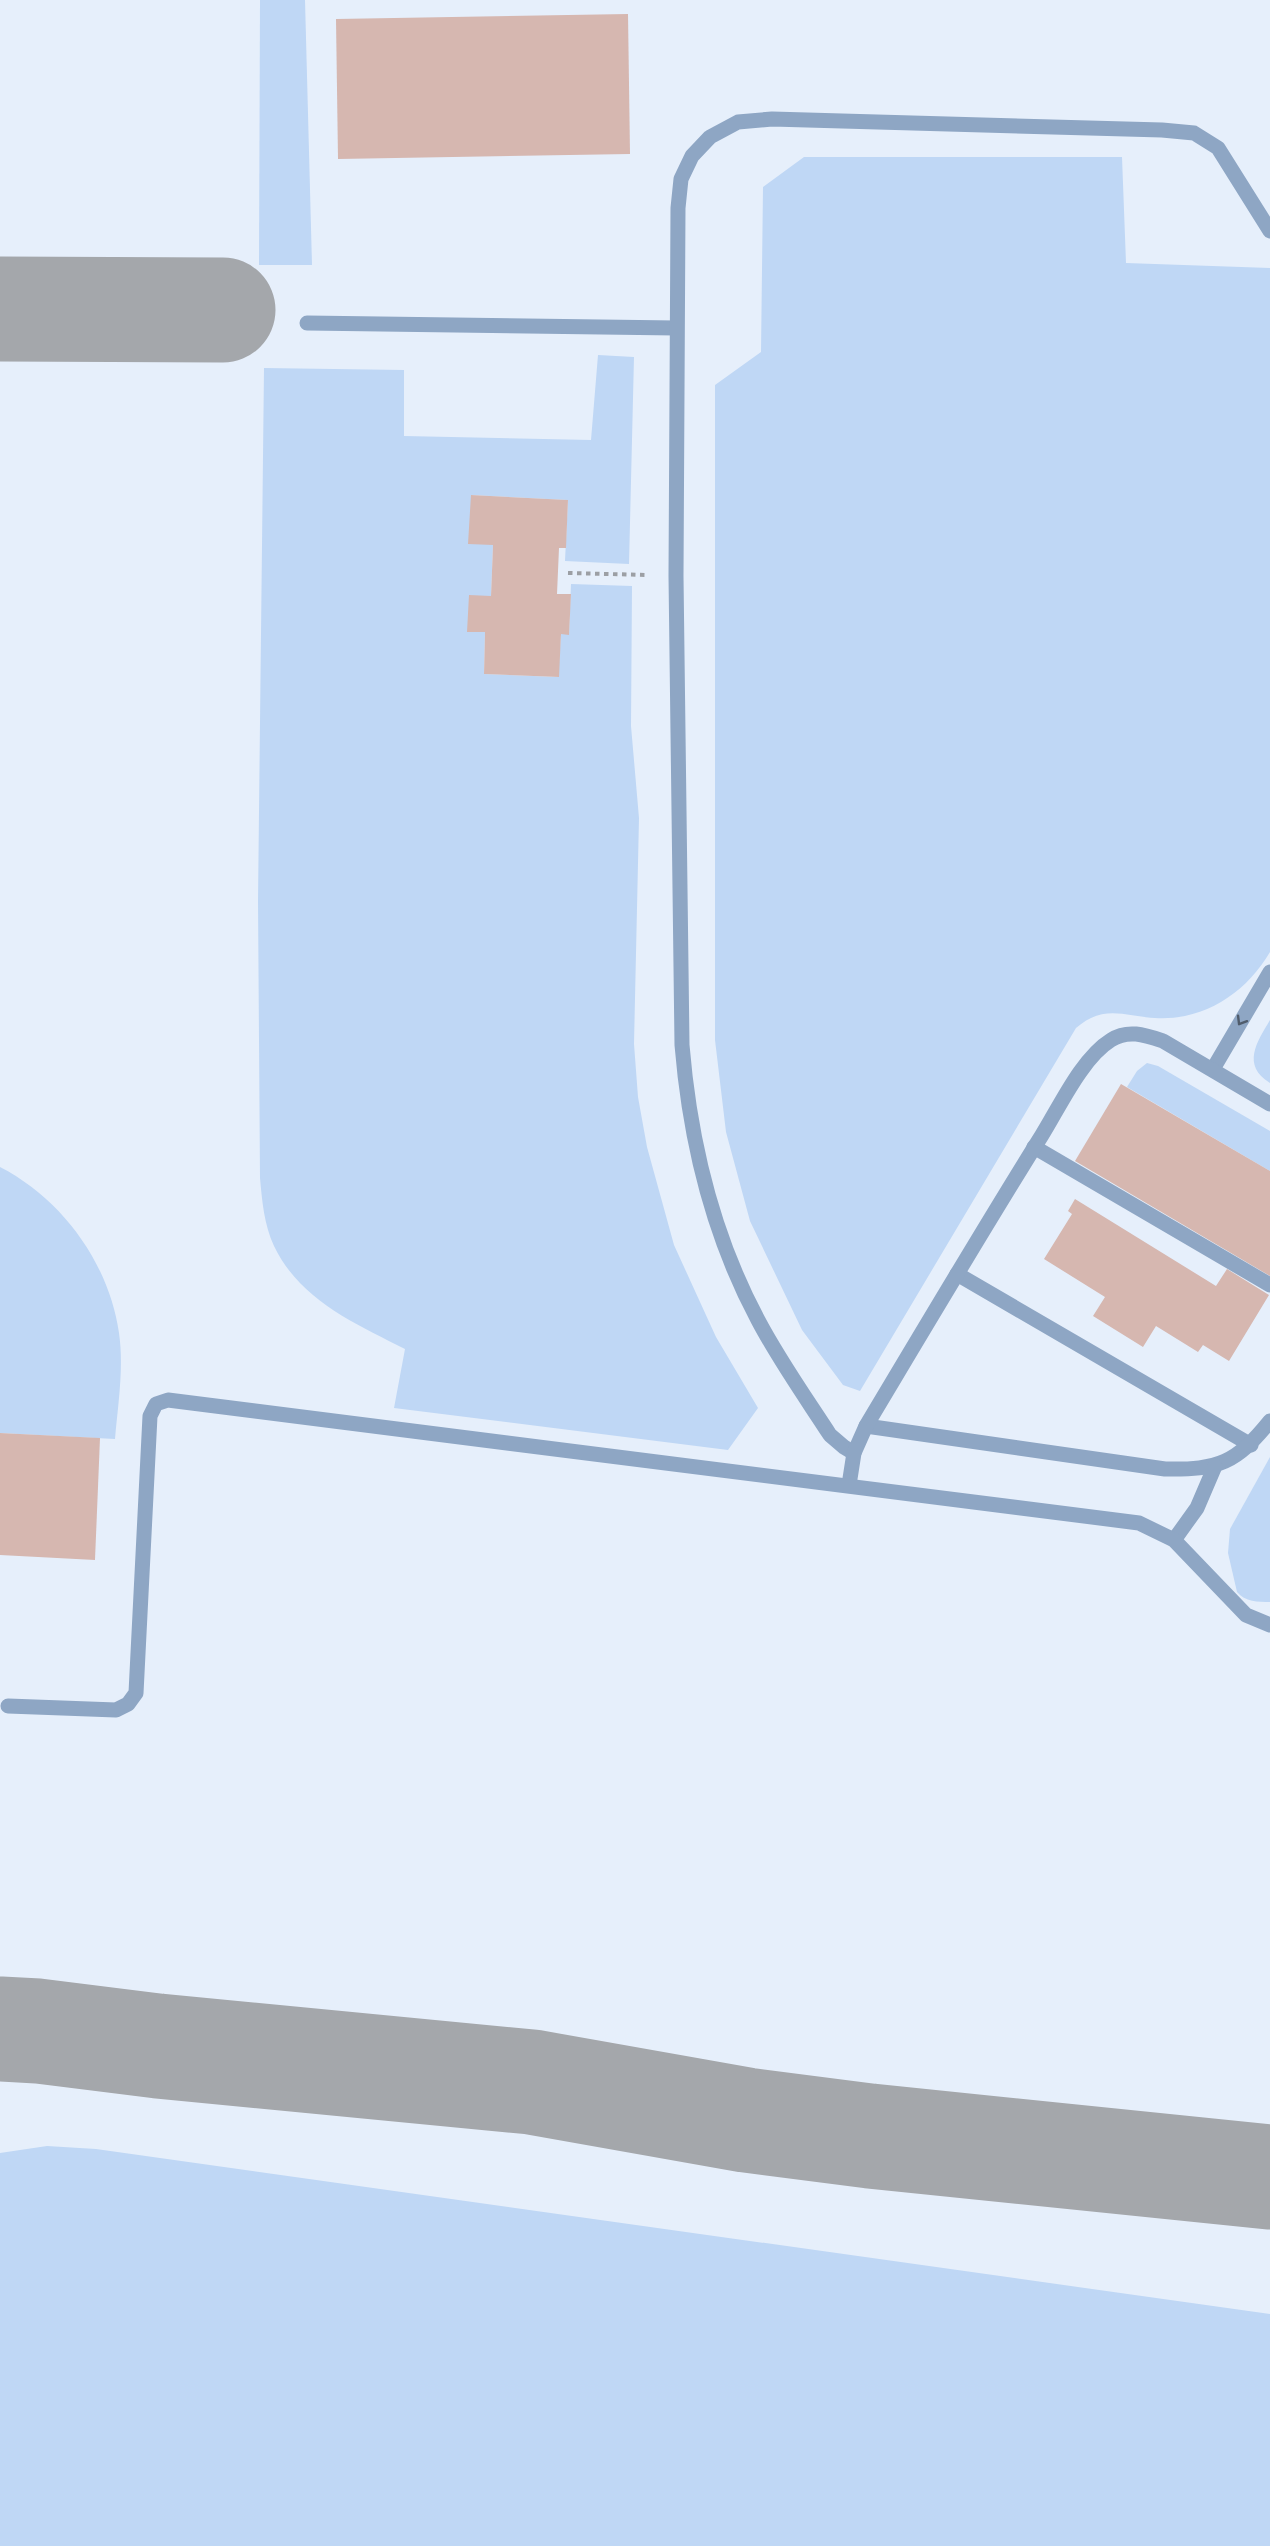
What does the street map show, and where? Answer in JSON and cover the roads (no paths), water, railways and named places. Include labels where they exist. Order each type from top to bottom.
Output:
[{"type":"lane","points":[[855,1453],[831,1436],[758,1321],[720,1233],[705,1188],[686,1093],[682,1046],[676,576],[676,328],[678,208],[681,179],[692,156],[710,137],[738,122],[772,118],[1194,133],[1218,148],[1270,231]]},
{"type":"lane","points":[[307,323],[676,328]]},
{"type":"lane","points":[[1213,1069],[1270,972]]},
{"type":"lane","points":[[849,1485],[855,1453],[866,1426],[1034,1147],[1084,1068],[1098,1051],[1112,1039],[1128,1033],[1146,1035],[1163,1041],[1270,1104]]},
{"type":"lane","points":[[1034,1147],[1270,1285]]},
{"type":"lane","points":[[957,1274],[1251,1444]]},
{"type":"lane","points":[[8,1706],[116,1710],[128,1704],[136,1694],[150,1416],[151,1409],[162,1401],[1139,1523],[1174,1540],[1246,1615],[1270,1625]]},
{"type":"lane","points":[[866,1426],[1165,1469],[1215,1466],[1238,1455],[1251,1444],[1270,1420]]},
{"type":"lane","points":[[1174,1540],[1197,1508],[1215,1466]]}]
